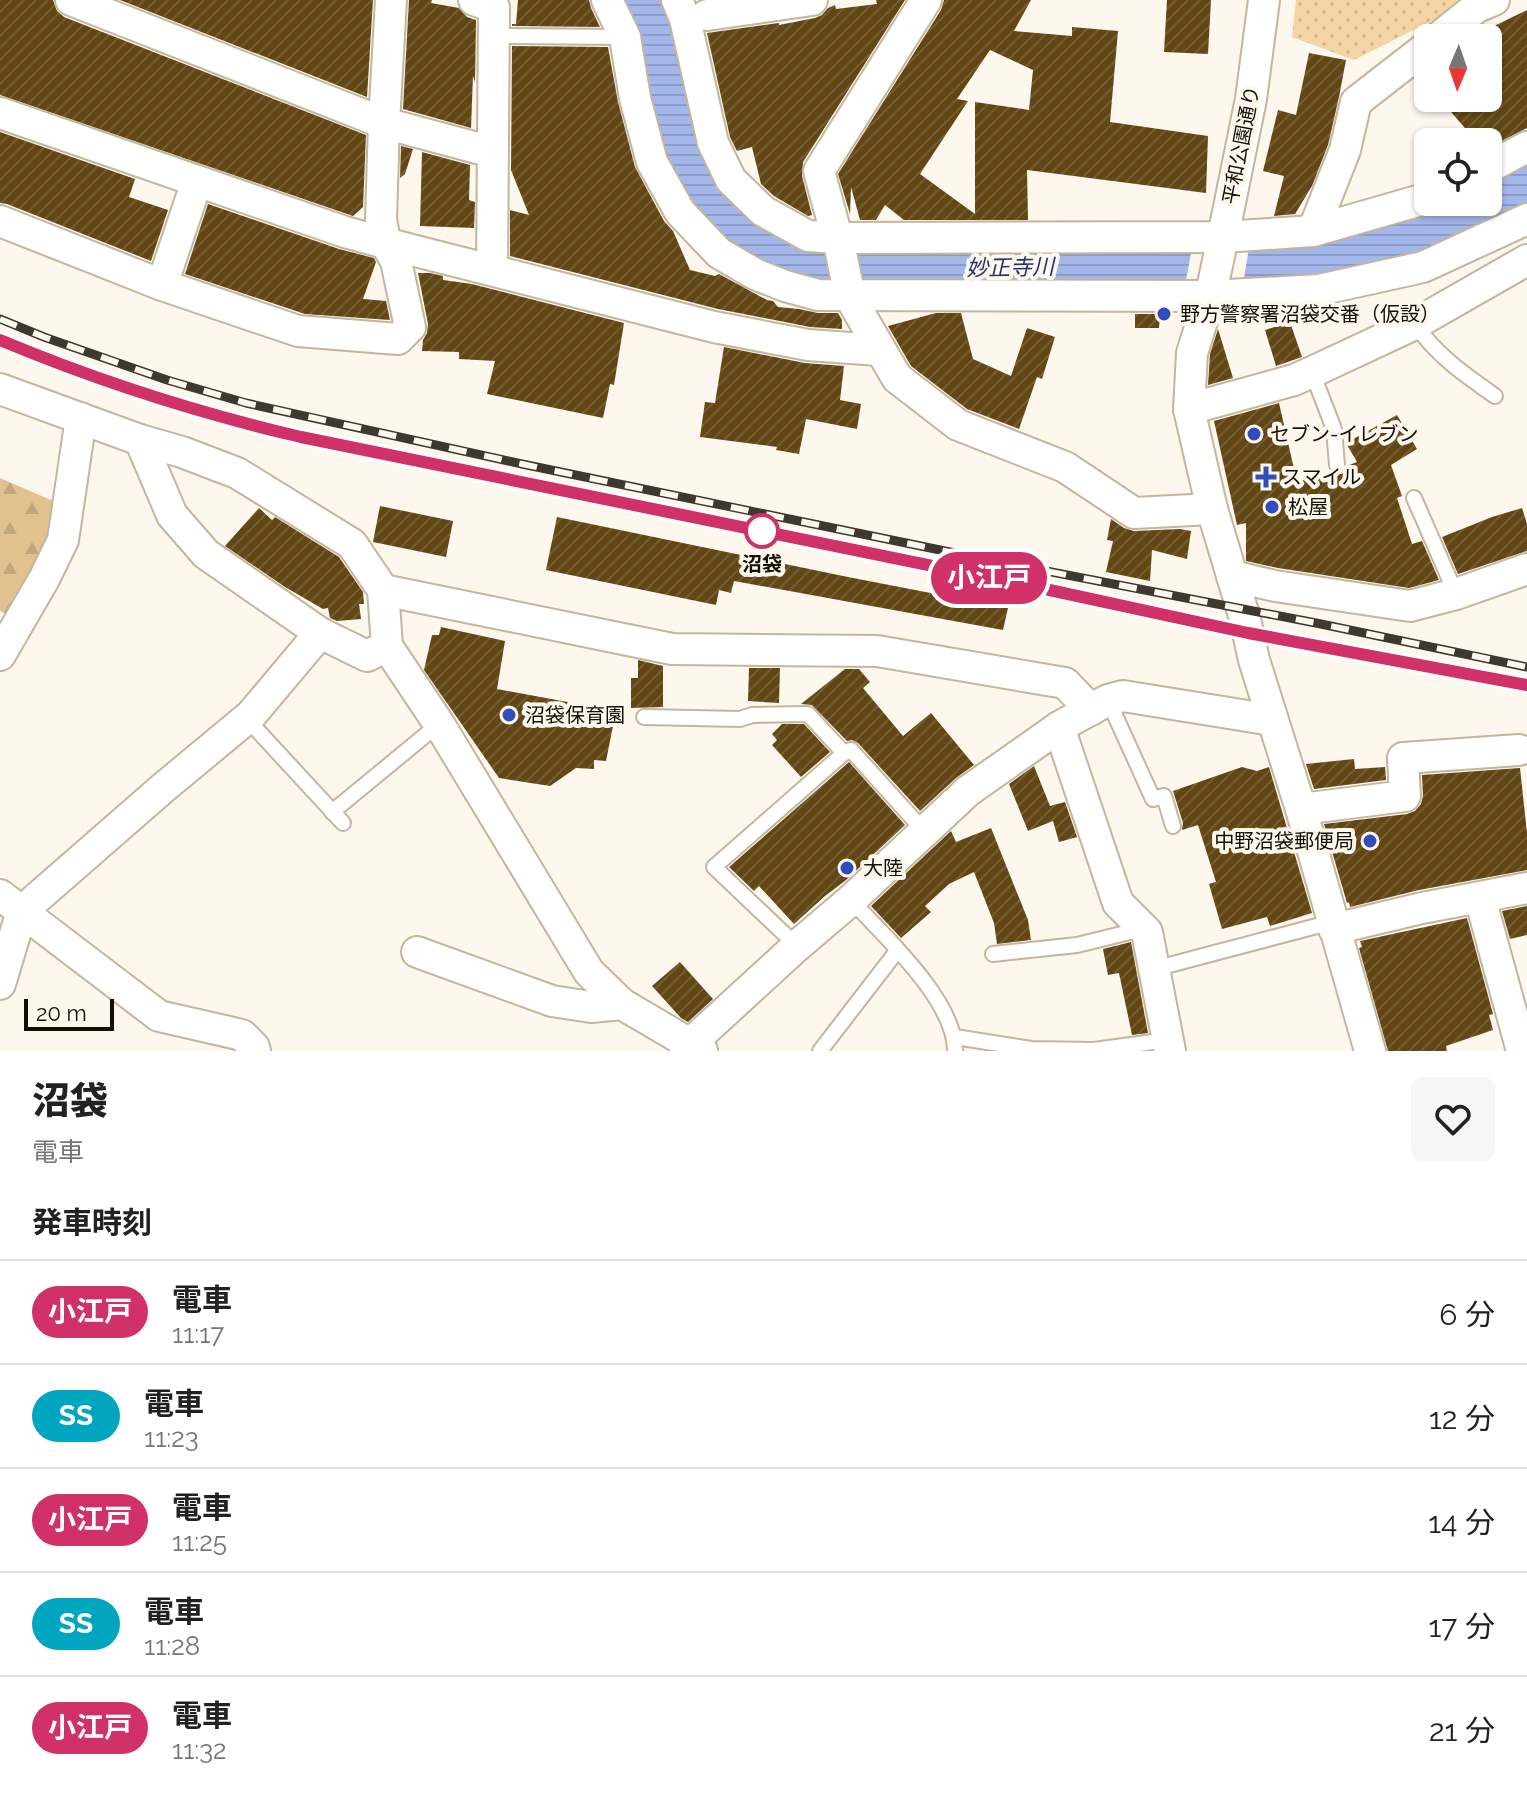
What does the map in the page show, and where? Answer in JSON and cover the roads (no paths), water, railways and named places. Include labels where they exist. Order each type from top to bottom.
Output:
[{"type":"street","points":[[71,0],[384,123],[492,152]]},
{"type":"street","points":[[0,221],[162,285],[298,331],[398,339],[410,327],[396,261],[385,242],[381,219],[391,0]]},
{"type":"street","points":[[474,0],[494,7],[492,270]]},
{"type":"street","points":[[607,0],[625,37],[635,98],[652,162],[680,212],[719,253],[755,274],[818,295],[849,292],[1319,290],[1423,267],[1527,219]]},
{"type":"street","points":[[677,0],[685,19],[713,143],[731,180],[763,211],[808,236],[838,243],[1222,240],[1313,231],[1414,202]]},
{"type":"street","points":[[707,15],[812,0]]},
{"type":"street","points":[[926,0],[819,171],[849,292],[879,350],[897,378],[958,425],[1065,467],[1134,513],[1212,509]]},
{"type":"street","name":"平和公園通り","points":[[1264,0],[1251,99],[1211,292],[1192,353],[1189,409],[1212,509],[1254,660],[1301,809],[1370,1051]]},
{"type":"street","points":[[1456,24],[1477,7],[1494,0]]},
{"type":"street","points":[[1313,231],[1345,150],[1356,102],[1414,57]]},
{"type":"street","points":[[0,113],[345,232],[714,327],[808,345],[879,350]]},
{"type":"street","points":[[1502,160],[1527,147]]},
{"type":"street","points":[[162,285],[197,181]]},
{"type":"street","points":[[1189,409],[1294,380],[1415,324],[1527,261]]},
{"type":"street","points":[[0,389],[237,473],[352,544],[383,590],[387,646],[439,724],[589,972],[622,1004],[692,1049],[797,946],[968,791],[1059,727],[1123,696],[1272,720]]},
{"type":"street","points":[[0,655],[63,540],[81,418]]},
{"type":"street","points":[[140,440],[172,515],[206,554],[320,633],[367,656],[387,646]]},
{"type":"street","points":[[1232,576],[1275,586],[1410,606],[1456,594],[1527,569]]},
{"type":"street","points":[[383,590],[672,649],[877,651],[1065,683],[1099,705]]},
{"type":"street","points":[[0,984],[11,903],[163,788],[247,719],[320,633]]},
{"type":"street","points":[[1059,727],[1118,903],[1147,932],[1169,1046]]},
{"type":"street","points":[[1301,809],[1405,796],[1403,758],[1519,750]]},
{"type":"street","points":[[1333,926],[1527,888]]},
{"type":"street","points":[[1480,898],[1522,1051]]},
{"type":"street","points":[[11,903],[159,1016],[242,1035],[255,1051]]},
{"type":"street","points":[[417,952],[552,1001],[591,1007],[622,1004]]},
{"type":"lane","points":[[493,36],[625,37]]},
{"type":"lane","points":[[1415,324],[1453,367],[1495,396]]},
{"type":"lane","points":[[1312,372],[1334,429],[1337,465]]},
{"type":"lane","points":[[1414,498],[1456,594]]},
{"type":"lane","points":[[1099,705],[1153,799],[1164,796],[1173,826]]},
{"type":"lane","points":[[644,717],[740,719],[752,715],[808,714],[844,753]]},
{"type":"lane","points":[[247,719],[343,823]]},
{"type":"lane","points":[[332,812],[439,724]]},
{"type":"lane","points":[[797,946],[714,867],[851,750],[925,832]]},
{"type":"lane","points":[[851,900],[936,996],[955,1044],[1078,1050],[1169,1046]]},
{"type":"lane","points":[[1154,969],[1333,926]]},
{"type":"lane","points":[[993,954],[1077,945],[1144,929]]},
{"type":"lane","points":[[820,1051],[897,951]]},
{"type":"water","name":"妙正寺川","points":[[619,0],[662,0],[674,30],[698,133],[782,232],[1350,235],[1414,216],[1502,216],[1502,175],[1527,157],[1527,208],[1456,243],[1306,283],[815,287],[728,250],[663,167]]},
{"type":"railway","points":[[0,319],[167,380],[246,403],[522,464],[1527,667]]},
{"type":"railway","points":[[0,340],[128,389],[274,431],[1248,633],[1527,685]]},
{"type":"train","name":"小江戸","points":[[0,340],[128,389],[274,431],[1248,633],[1527,685]]},
{"type":"place","name":"野方警察署沼袋交番（仮設）","points":[[1164,314]]},
{"type":"place","name":"セブン-イレブン","points":[[1254,434]]},
{"type":"place","name":"スマイル","points":[[1266,477]]},
{"type":"place","name":"松屋","points":[[1272,507]]},
{"type":"place","name":"沼袋","points":[[762,531]]},
{"type":"place","name":"沼袋保育園","points":[[509,715]]},
{"type":"place","name":"中野沼袋郵便局","points":[[1370,841]]},
{"type":"place","name":"大陸","points":[[847,868]]}]
